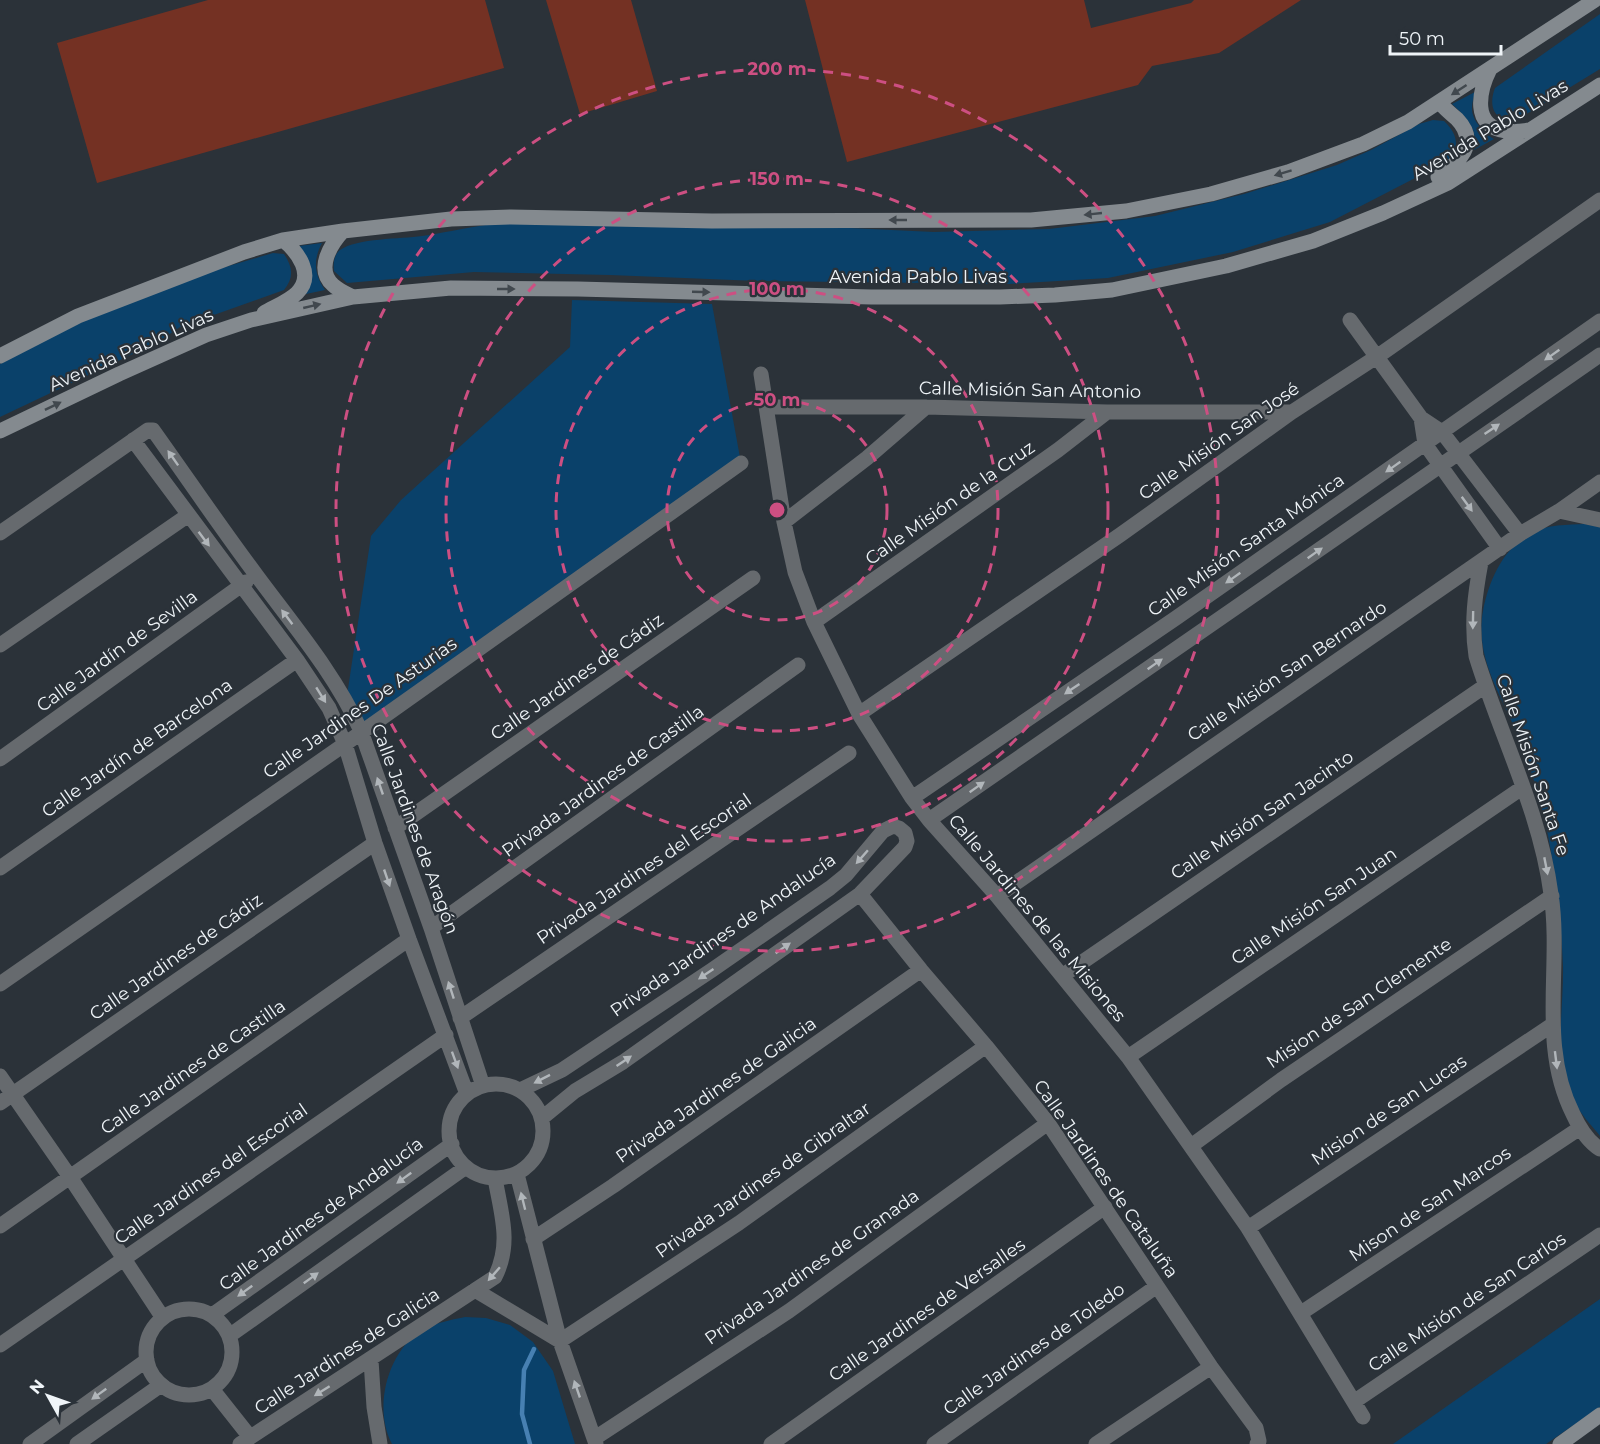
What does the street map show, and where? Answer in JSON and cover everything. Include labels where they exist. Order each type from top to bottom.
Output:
[{"type":"main road","points":[[0,356],[78,316],[243,252],[284,240],[343,231],[451,219],[511,217],[712,221],[1032,220],[1126,211],[1212,194],[1288,172],[1363,144],[1408,122],[1595,0]]},
{"type":"main road","points":[[1490,69],[1480,96],[1483,115],[1490,124],[1504,131],[1531,130]]},
{"type":"main road","name":"Avenida Pablo Livas","points":[[0,431],[206,335],[251,320],[353,297],[451,288],[871,297],[1055,295],[1112,290],[1226,266],[1312,242],[1448,183],[1600,85]]},
{"type":"main road","points":[[1383,213],[1453,167],[1466,150],[1467,137],[1464,129],[1440,103]]},
{"type":"main road","points":[[343,231],[332,242],[326,256],[326,273],[332,284],[353,297]]},
{"type":"main road","points":[[251,320],[298,293],[306,278],[302,261],[295,249],[284,240]]},
{"type":"main road","points":[[1560,1444],[1600,1414]]},
{"type":"street","name":"Calle Misión San José","points":[[859,714],[1120,535],[1292,411],[1378,356],[1600,200]]},
{"type":"street","points":[[1350,320],[1421,418],[1442,432],[1520,534]]},
{"type":"street","name":"Calle Misión Santa Mónica","points":[[912,798],[1176,618],[1600,321]]},
{"type":"street","points":[[929,820],[1600,355]]},
{"type":"street","name":"Calle Jardines de las Misiones","points":[[761,374],[784,522],[795,572],[814,622],[859,714],[912,798],[929,820],[997,896],[1128,1057],[1248,1228],[1364,1417]]},
{"type":"street","name":"Calle Misión San Antonio","points":[[767,407],[926,407],[1107,412],[1292,411]]},
{"type":"street","points":[[784,522],[867,458],[926,407]]},
{"type":"street","name":"Calle Misión de la Cruz","points":[[814,622],[1058,450],[1107,412]]},
{"type":"street","points":[[1421,418],[1425,444],[1500,549]]},
{"type":"street","name":"Calle Jardines de Aragón","points":[[467,1094],[409,939],[375,843],[345,744],[330,708],[297,660],[187,516],[133,440],[149,429],[153,430],[316,654],[352,712],[361,731],[395,828],[483,1086]]},
{"type":"street","points":[[0,533],[133,440]]},
{"type":"street","name":"Calle Jardines De Asturias","points":[[0,984],[345,744],[741,463]]},
{"type":"street","name":"Calle Misión San Bernardo","points":[[997,896],[1520,534],[1559,511],[1600,482]]},
{"type":"street","points":[[1559,511],[1600,520]]},
{"type":"street","points":[[0,645],[187,516]]},
{"type":"street","name":"Calle Misión Santa Fe","points":[[1481,562],[1473,611],[1476,656],[1545,859],[1552,896],[1554,960],[1552,1025],[1557,1070],[1562,1089],[1580,1128],[1600,1149]]},
{"type":"street","name":"Calle Jardín de Sevilla","points":[[0,759],[256,574]]},
{"type":"street","name":"Calle Jardines de Cádiz","points":[[395,828],[753,578]]},
{"type":"street","points":[[1176,618],[1191,639]]},
{"type":"street","name":"Calle Jardín de Barcelona","points":[[0,868],[297,660]]},
{"type":"street","name":"Privada Jardines de Castilla","points":[[430,928],[798,665]]},
{"type":"street","name":"Calle Misión San Jacinto","points":[[1062,976],[1485,686]]},
{"type":"street","name":"Privada Jardines del Escorial","points":[[460,1018],[849,753]]},
{"type":"street","name":"Calle Misión San Juan","points":[[1128,1057],[1522,788]]},
{"type":"street","name":"Privada Jardines de Andalucía","points":[[520,1090],[561,1070],[830,888],[846,875],[883,831],[893,826],[899,828],[907,837],[905,848],[860,894],[623,1062],[575,1092],[542,1118]]},
{"type":"street","name":"Calle Jardines de Cádiz","points":[[6,1098],[375,843]]},
{"type":"street","name":"Calle Jardines de Cataluña","points":[[860,894],[1048,1123],[1211,1367],[1256,1428],[1258,1443]]},
{"type":"street","name":"Mision de San Clemente","points":[[1191,1146],[1281,1080],[1552,896]]},
{"type":"street","name":"Calle Jardines de Castilla","points":[[0,1226],[409,939]]},
{"type":"street","name":"Privada Jardines de Galicia","points":[[532,1239],[614,1186],[921,970]]},
{"type":"street","name":"Mision de San Lucas","points":[[1248,1228],[1552,1025]]},
{"type":"street","name":"Calle Jardines del Escorial","points":[[0,1345],[446,1035]]},
{"type":"street","name":"Privada Jardines de Gibraltar","points":[[560,1341],[739,1223],[986,1046]]},
{"type":"street","points":[[0,1076],[6,1098],[70,1177],[163,1318]]},
{"type":"street","points":[[502,1084],[520,1090],[534,1102],[542,1118],[543,1135],[539,1150],[530,1164],[517,1174],[495,1178],[480,1175],[466,1167],[455,1155],[449,1127],[458,1103],[467,1094],[483,1086],[502,1084]]},
{"type":"street","name":"Privada Jardines de Granada","points":[[596,1441],[789,1311],[1048,1123]]},
{"type":"street","name":"Mison de San Marcos","points":[[1301,1313],[1580,1128]]},
{"type":"street","name":"Calle Jardines de Andalucía","points":[[212,1315],[452,1144]]},
{"type":"street","points":[[229,1336],[466,1167]]},
{"type":"street","points":[[517,1174],[560,1341],[596,1441]]},
{"type":"street","name":"Calle Jardines de Galicia","points":[[245,1440],[371,1360],[495,1277],[502,1263],[505,1247],[495,1178]]},
{"type":"street","name":"Calle Jardines de Versalles","points":[[771,1444],[1105,1207]]},
{"type":"street","name":"Calle Misión de San Carlos","points":[[1355,1401],[1600,1235]]},
{"type":"street","name":"Calle Jardines de Toledo","points":[[934,1444],[1157,1286]]},
{"type":"street","points":[[475,1290],[560,1341]]},
{"type":"street","points":[[184,1309],[212,1315],[229,1336],[232,1350],[230,1365],[223,1378],[212,1389],[199,1394],[184,1395],[170,1391],[154,1377],[147,1360],[148,1341],[153,1329],[163,1318],[184,1309]]},
{"type":"street","points":[[30,1444],[147,1360]]},
{"type":"street","points":[[371,1360],[374,1407],[380,1444]]},
{"type":"street","points":[[1096,1444],[1211,1367]]},
{"type":"street","points":[[77,1444],[161,1385]]},
{"type":"street","points":[[212,1389],[245,1440]]},
{"type":"shaded area","points":[[1600,14],[1600,69],[1515,121],[1502,118],[1494,111],[1492,101],[1495,88]]},
{"type":"shaded area","points":[[1475,92],[1472,105],[1474,117],[1482,130],[1494,139],[1474,150],[1473,130],[1452,104]]},
{"type":"shaded area","points":[[1433,120],[1444,121],[1452,130],[1456,145],[1450,160],[1330,222],[1233,252],[1108,278],[1009,284],[758,281],[474,272],[347,283],[334,271],[334,259],[338,252],[357,243],[505,223],[807,226],[934,232],[1049,229],[1155,216],[1244,194],[1337,165],[1419,124]]},
{"type":"shaded area","points":[[322,243],[317,255],[316,267],[325,290],[306,294],[309,269],[307,258],[299,246]]},
{"type":"shaded area","points":[[273,253],[284,254],[291,268],[291,277],[284,290],[180,327],[158,342],[0,417],[0,364],[67,329],[138,297],[196,276]]},
{"type":"shaded area","points":[[572,300],[712,304],[741,463],[361,731],[346,702],[371,536],[401,500],[570,347]]},
{"type":"shaded area","points":[[1585,524],[1600,527],[1600,1136],[1578,1108],[1564,1073],[1561,1038],[1562,949],[1558,900],[1548,835],[1540,800],[1525,754],[1492,679],[1481,629],[1483,611],[1493,577],[1513,547],[1522,539],[1544,528]]},
{"type":"shaded area","points":[[1600,1299],[1600,1407],[1546,1444],[1393,1444]]},
{"type":"shaded area","points":[[465,1317],[486,1318],[510,1325],[533,1342],[553,1371],[575,1444],[392,1444],[386,1430],[384,1398],[392,1367],[399,1353],[409,1340],[426,1328]]},
{"type":"building","points":[[208,0],[485,0],[504,68],[97,183],[57,43]]},
{"type":"building","points":[[546,0],[631,0],[657,91],[580,114]]},
{"type":"building","points":[[805,0],[1084,0],[1091,28],[1191,3],[1194,0],[1301,0],[1219,53],[1152,66],[1138,85],[847,162]]},
{"type":"waterway","points":[[530,1444],[522,1414],[524,1370],[534,1349]]}]
